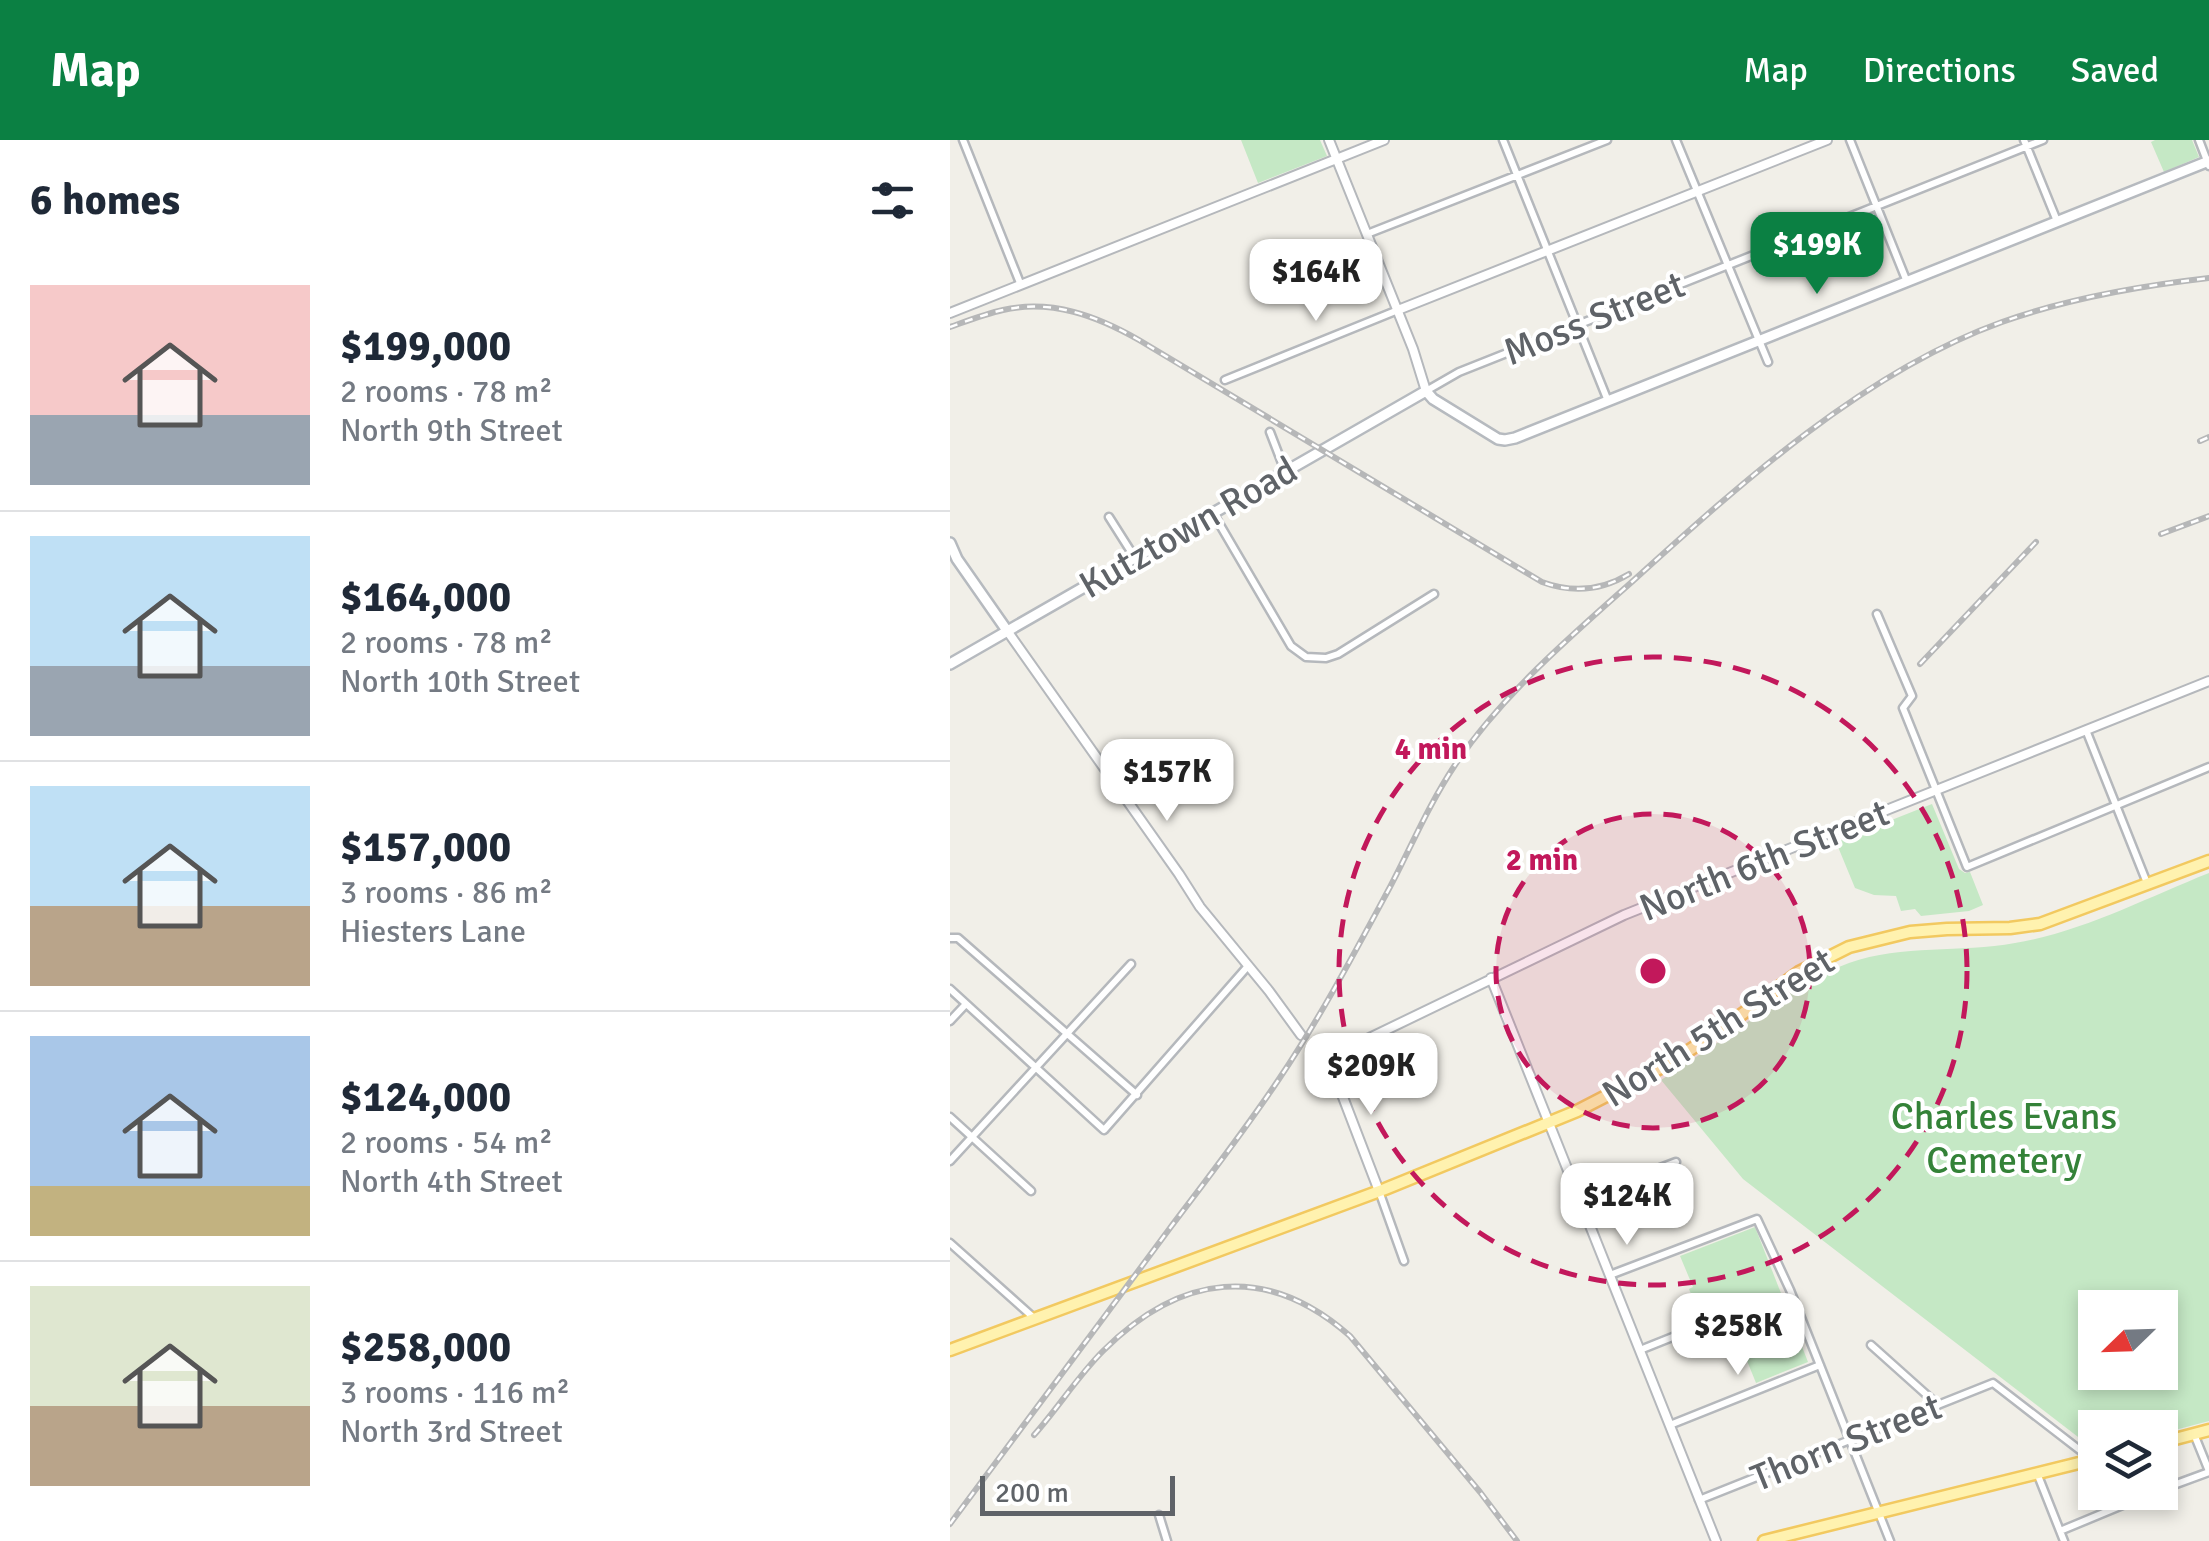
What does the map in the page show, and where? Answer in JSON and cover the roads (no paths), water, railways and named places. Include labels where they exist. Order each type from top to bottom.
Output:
[{"type":"main road","points":[[1426,391],[1502,440],[1516,438],[2208,162]]},
{"type":"main road","name":"Kutztown Road","points":[[950,664],[1426,391]]},
{"type":"main road","points":[[950,544],[1008,632]]},
{"type":"main road","name":"North 5th Street","points":[[950,1350],[1379,1192],[1605,1099],[1670,1064],[1798,972],[1837,952],[1910,932],[2040,924],[2209,860]]},
{"type":"main road","points":[[2178,1438],[2209,1430]]},
{"type":"main road","points":[[1764,1541],[2078,1463]]},
{"type":"street","points":[[963,140],[1020,283]]},
{"type":"street","points":[[1329,140],[1398,310],[1426,391]]},
{"type":"street","points":[[950,313],[1384,140]]},
{"type":"street","points":[[1503,140],[1608,401]]},
{"type":"street","points":[[1367,234],[1607,140]]},
{"type":"street","points":[[1676,140],[1768,362]]},
{"type":"street","points":[[1225,380],[1827,140]]},
{"type":"street","points":[[1850,140],[1908,282]]},
{"type":"street","name":"Moss Street","points":[[1426,391],[1459,372],[2026,143],[2044,140]]},
{"type":"street","points":[[2198,140],[2208,162]]},
{"type":"street","points":[[2026,143],[2057,222]]},
{"type":"street","points":[[1270,432],[1285,471]]},
{"type":"street","points":[[1213,513],[1286,640],[1306,657],[1338,654],[1434,594]]},
{"type":"street","points":[[1109,517],[1135,558]]},
{"type":"street","points":[[1877,614],[1912,696],[1902,708],[1967,866],[2209,768]]},
{"type":"street","points":[[1008,632],[1200,907],[1301,1035]]},
{"type":"street","name":"North 6th Street","points":[[1379,1192],[1328,1058],[1624,915],[2209,681]]},
{"type":"street","points":[[2086,730],[2148,882]]},
{"type":"street","points":[[954,938],[1137,1095]]},
{"type":"street","points":[[950,1161],[1130,964]]},
{"type":"street","points":[[950,989],[1104,1130],[1248,966]]},
{"type":"street","points":[[1491,978],[1716,1541]]},
{"type":"street","points":[[950,1021],[965,1004]]},
{"type":"street","points":[[950,1117],[1031,1190]]},
{"type":"street","points":[[1579,1199],[1676,1162]]},
{"type":"street","points":[[1379,1192],[1404,1261]]},
{"type":"street","points":[[1610,1275],[1757,1218],[1790,1290],[1890,1541]]},
{"type":"street","points":[[950,1243],[1034,1319]]},
{"type":"street","points":[[1640,1350],[1726,1316]]},
{"type":"street","points":[[1871,1345],[1938,1405]]},
{"type":"street","points":[[1670,1425],[1820,1365]]},
{"type":"street","name":"Thorn Street","points":[[1699,1500],[1993,1383],[2078,1448]]},
{"type":"street","points":[[2178,1483],[2209,1472],[2194,1434]]},
{"type":"street","points":[[2037,1473],[2064,1541]]},
{"type":"street","points":[[2060,1530],[2110,1510]]},
{"type":"street","points":[[1159,1515],[1167,1541]]},
{"type":"tunnel","points":[[1301,1035],[1328,1058]]},
{"type":"railway","points":[[950,1524],[1266,1098],[1337,984],[1446,780],[1494,714],[1538,667],[1761,469],[1806,433],[1902,369],[1951,343],[2053,306],[2209,278]]},
{"type":"railway","points":[[950,327],[1021,307],[1056,308],[1090,317],[1139,340],[1542,582],[1586,588],[1608,584],[1629,574]]},
{"type":"railway","points":[[2200,441],[2209,437]]},
{"type":"railway","points":[[2161,534],[2209,516]]},
{"type":"railway","points":[[1920,664],[2036,542]]},
{"type":"railway","points":[[1034,1435],[1094,1361],[1132,1325],[1193,1293],[1224,1287],[1255,1288],[1287,1296],[1318,1312],[1350,1336],[1517,1541]]},
{"type":"park label","name":"Charles Evans Cemetery","points":[[2004,1138]]}]
